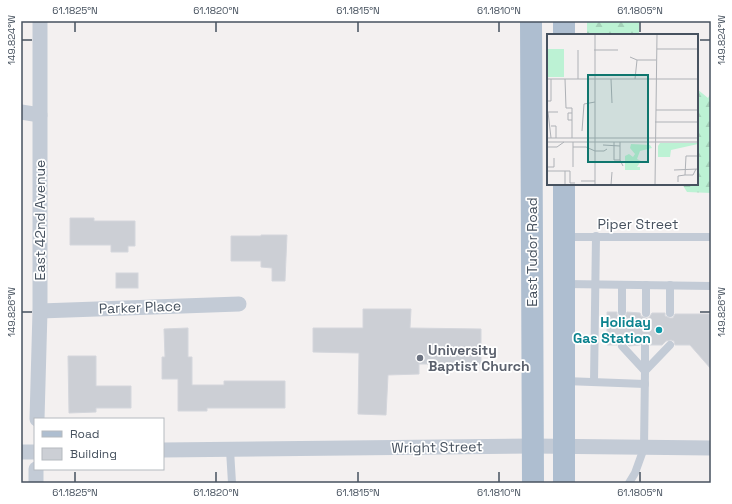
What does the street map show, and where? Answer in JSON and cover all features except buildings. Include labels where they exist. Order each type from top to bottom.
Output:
[{"type":"main road","name":"East Tudor Road","points":[[531,21],[533,483]]},
{"type":"main road","points":[[564,21],[564,34]]},
{"type":"main road","points":[[564,185],[564,483]]},
{"type":"street","name":"East 42nd Avenue","points":[[36,418],[40,311],[40,21]]},
{"type":"street","points":[[21,112],[40,115]]},
{"type":"street","name":"Parker Place","points":[[40,311],[239,304]]},
{"type":"street","name":"Wright Street","points":[[164,450],[532,446],[711,448]]},
{"type":"street","points":[[21,452],[34,452]]},
{"type":"street","points":[[36,470],[36,483]]},
{"type":"lane","points":[[594,382],[596,236]]},
{"type":"lane","name":"Piper Street","points":[[564,237],[711,237]]},
{"type":"lane","points":[[564,284],[711,286]]},
{"type":"lane","points":[[622,285],[622,312]]},
{"type":"lane","points":[[646,285],[646,313]]},
{"type":"lane","points":[[670,285],[670,313]]},
{"type":"lane","points":[[645,371],[670,345]]},
{"type":"lane","points":[[622,346],[645,371]]},
{"type":"lane","points":[[629,483],[644,448],[645,346]]},
{"type":"lane","points":[[564,381],[645,384]]},
{"type":"lane","points":[[230,450],[232,483]]},
{"type":"green space","points":[[587,21],[639,21],[639,34],[587,34]]},
{"type":"green space","points":[[698,90],[708,98],[711,92],[711,193],[687,192],[683,185],[698,185]]},
{"type":"place","name":"Holiday Gas Station","points":[[659,330]]},
{"type":"place","name":"University Baptist Church","points":[[420,358]]}]
